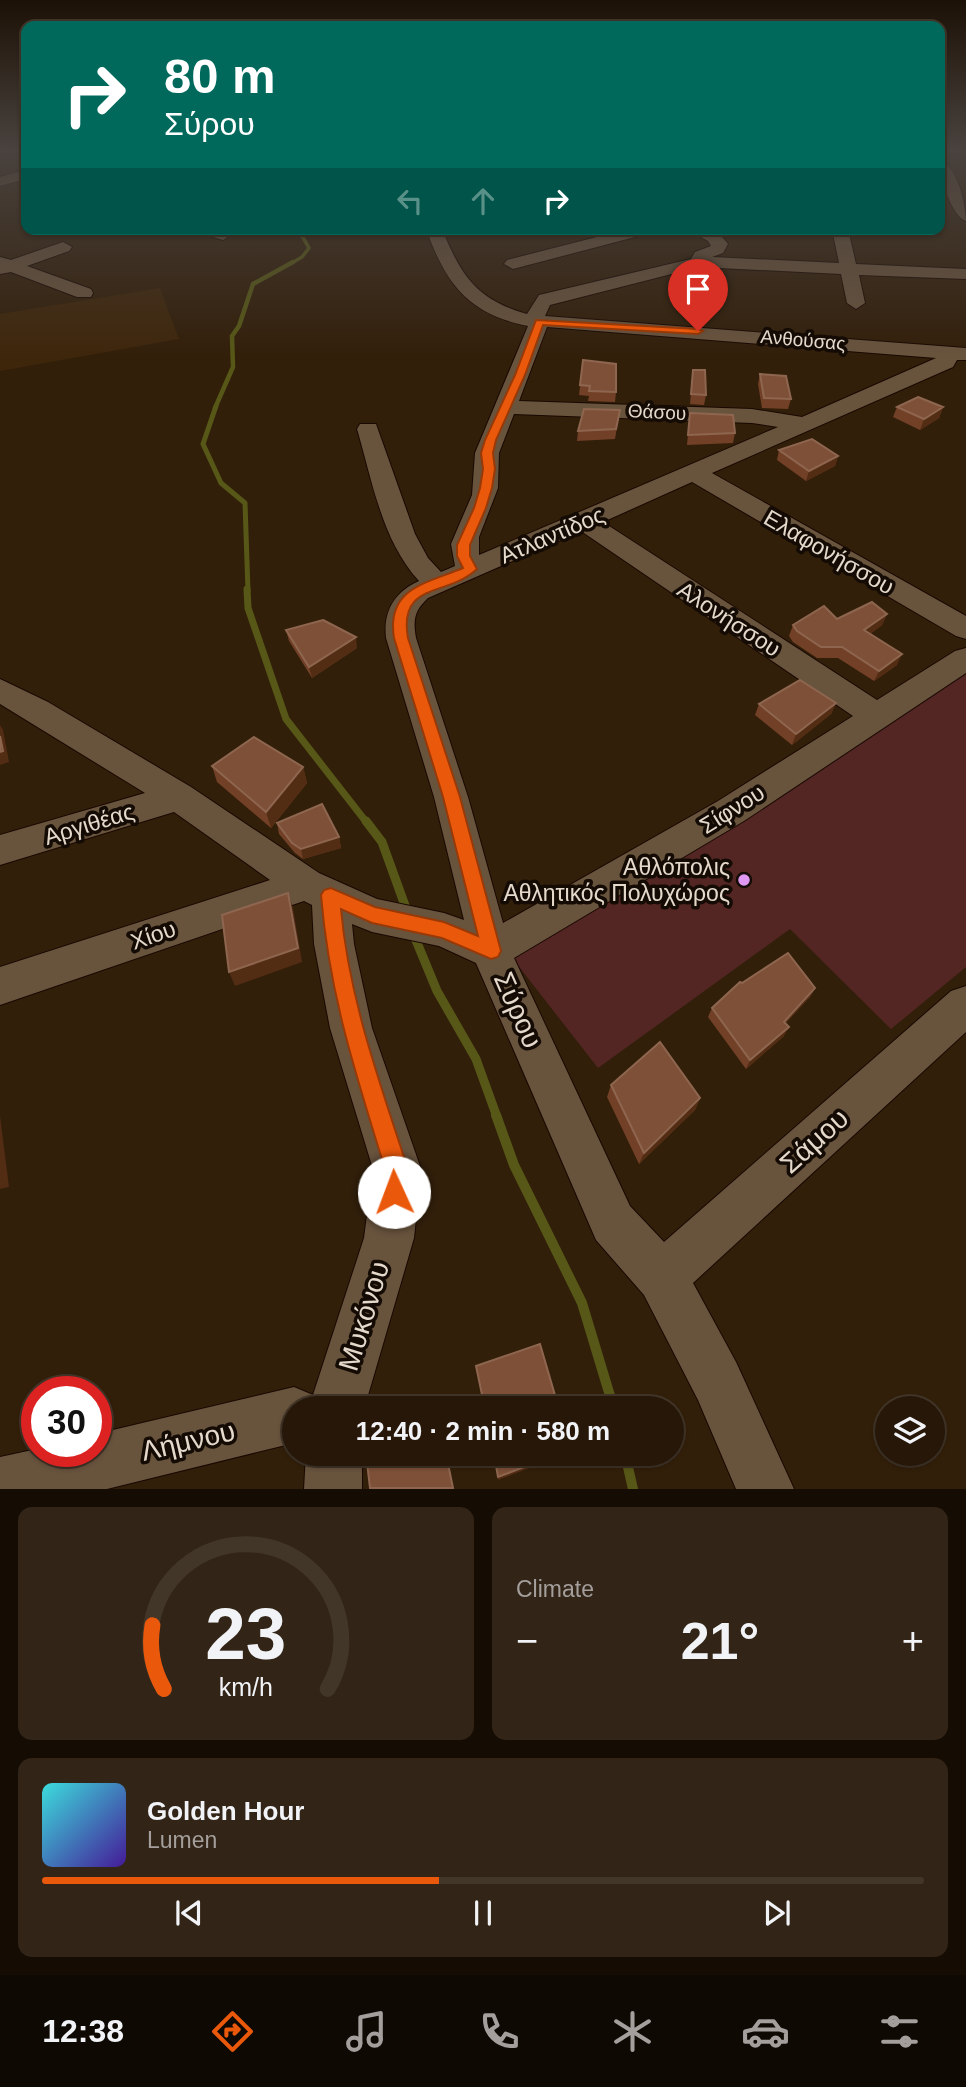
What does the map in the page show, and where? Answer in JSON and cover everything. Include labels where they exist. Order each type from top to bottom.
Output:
[{"type":"street","name":"Ανθούσας","points":[[437,235],[454,276],[464,290],[488,307],[536,322],[657,328],[956,354]]},
{"type":"street","points":[[558,235],[581,247]]},
{"type":"street","points":[[513,264],[626,235]]},
{"type":"street","points":[[699,262],[701,256],[717,249],[720,244],[709,235]]},
{"type":"street","points":[[841,235],[856,303]]},
{"type":"street","points":[[4,266],[63,247]]},
{"type":"street","points":[[470,569],[463,556],[463,545],[480,508],[489,469],[487,453],[542,302],[546,299],[699,262],[966,274]]},
{"type":"street","points":[[4,266],[84,293]]},
{"type":"street","name":"Ατλαντίδος","points":[[491,951],[451,797],[401,638],[398,619],[402,605],[418,592],[807,425],[946,363],[956,354]]},
{"type":"street","name":"Θάσου","points":[[505,407],[752,416],[807,425]]},
{"type":"street","points":[[368,429],[402,534],[416,562],[437,584]]},
{"type":"street","name":"Ελαφονήσσου","points":[[694,473],[966,629]]},
{"type":"street","name":"Αλονήσσου","points":[[583,521],[876,715]]},
{"type":"street","name":"Σίφνου","points":[[491,951],[731,811],[966,658]]},
{"type":"street","name":"Σύρου","points":[[0,690],[179,797],[318,890],[372,915],[444,930],[491,951],[613,1223],[662,1277],[717,1381],[765,1489]]},
{"type":"street","points":[[0,720],[37,710]]},
{"type":"street","name":"Αργιθέας","points":[[0,850],[179,797]]},
{"type":"street","name":"Χίου","points":[[0,986],[318,890]]},
{"type":"street","name":"Μυκόνου","points":[[318,890],[334,944],[351,1028],[397,1169],[389,1238],[332,1396]]},
{"type":"street","name":"Σάμου","points":[[662,1277],[966,1005]]},
{"type":"street","name":"Λήμνου","points":[[0,1486],[282,1427]]},
{"type":"street","name":"Μυκόνου","points":[[330,1466],[333,1489]]},
{"type":"shaded area","points":[[160,288],[179,339],[0,371],[0,314]]},
{"type":"shaded area","name":"Αθλόπολις Αθλητικός Πολυχώρος","points":[[966,666],[966,967],[891,1029],[790,929],[598,1068],[513,959],[520,951]]},
{"type":"building","points":[[583,360],[616,364],[616,392],[589,391],[590,386],[580,385]]},
{"type":"building","points":[[693,370],[705,370],[706,395],[691,394]]},
{"type":"building","points":[[760,374],[786,376],[791,399],[764,398]]},
{"type":"building","points":[[918,397],[943,407],[924,419],[897,407]]},
{"type":"building","points":[[584,409],[620,410],[616,429],[578,431]]},
{"type":"building","points":[[690,413],[733,415],[735,433],[688,435]]},
{"type":"building","points":[[812,439],[838,456],[809,471],[779,450]]},
{"type":"building","points":[[872,602],[887,614],[864,630],[902,654],[879,671],[842,647],[821,647],[797,631],[793,625],[824,606],[837,619]]},
{"type":"building","points":[[323,620],[356,637],[309,667],[286,630]]},
{"type":"building","points":[[800,680],[836,703],[796,734],[759,704]]},
{"type":"building","points":[[254,737],[303,767],[266,812],[212,766]]},
{"type":"building","points":[[322,804],[339,837],[301,849],[292,843],[277,823]]},
{"type":"building","points":[[288,893],[298,948],[229,972],[222,915]]},
{"type":"building","points":[[788,953],[815,988],[784,1022],[789,1027],[750,1060],[712,1008],[740,982]]},
{"type":"building","points":[[660,1042],[700,1098],[644,1153],[611,1085]]},
{"type":"building","points":[[540,1344],[555,1396],[482,1396],[476,1366]]},
{"type":"building","points":[[367,1466],[448,1466],[453,1488],[370,1488]]},
{"type":"building","points":[[496,1466],[527,1466],[498,1477]]},
{"type":"waterway","points":[[290,264],[302,257],[309,248],[301,235]]},
{"type":"waterway","points":[[215,408],[233,367],[232,336],[239,326],[253,284],[293,262]]},
{"type":"waterway","points":[[216,406],[203,444],[221,483],[245,503],[248,591]]},
{"type":"waterway","points":[[247,589],[248,608],[286,719],[367,823]]},
{"type":"waterway","points":[[366,821],[382,842],[407,911]]},
{"type":"waterway","points":[[413,933],[437,991],[476,1059],[497,1117]]},
{"type":"waterway","points":[[496,1115],[514,1165],[582,1303],[610,1396]]},
{"type":"waterway","points":[[628,1466],[633,1489]]},
{"type":"place","name":"Αθλόπολις Αθλητικός Πολυχώρος","points":[[744,880]]},
{"type":"route","points":[[394,1192],[397,1169],[351,1028],[334,944],[331,895],[372,915],[444,930],[491,951],[451,797],[401,638],[398,619],[402,605],[418,592],[470,569],[463,556],[463,545],[486,488],[490,440],[520,375],[539,322],[698,331]]}]
